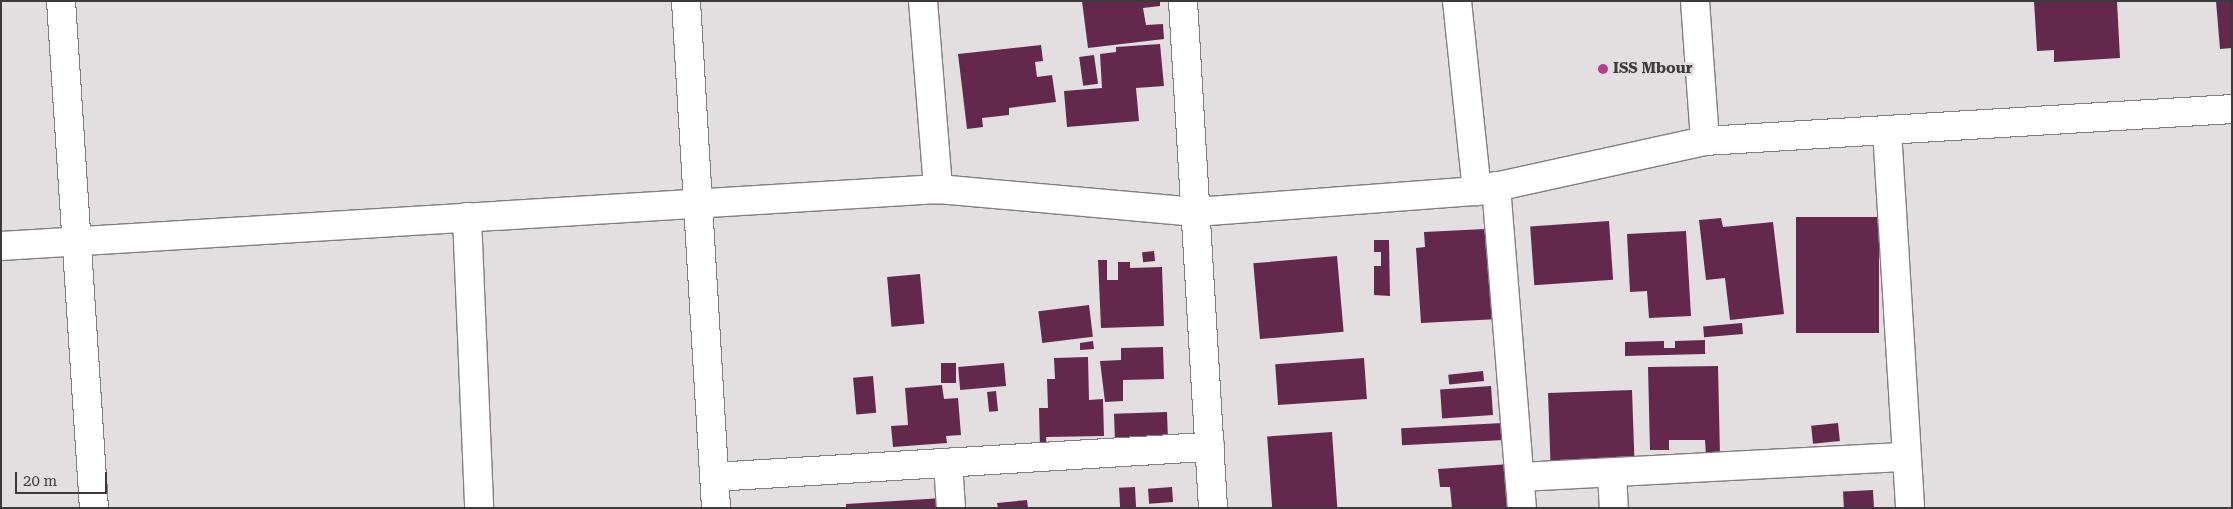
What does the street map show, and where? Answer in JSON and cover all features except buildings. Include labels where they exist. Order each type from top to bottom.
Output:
[{"type":"street","points":[[61,1],[94,508]]},
{"type":"street","points":[[686,1],[716,508]]},
{"type":"street","points":[[923,1],[938,188]]},
{"type":"street","points":[[1183,1],[1213,508]]},
{"type":"street","points":[[1457,1],[1486,188],[1522,508]]},
{"type":"street","points":[[1695,1],[1705,141]]},
{"type":"street","points":[[1,246],[938,188],[1196,212],[1486,188],[1705,141],[2232,109]]},
{"type":"street","points":[[1887,130],[1910,508]]},
{"type":"street","points":[[467,217],[479,508]]},
{"type":"street","points":[[714,477],[1210,447]]},
{"type":"street","points":[[1520,477],[1906,457]]},
{"type":"street","points":[[948,463],[951,508]]},
{"type":"street","points":[[1612,473],[1614,508]]},
{"type":"place","name":"ISS Mbour","points":[[1603,69]]}]
